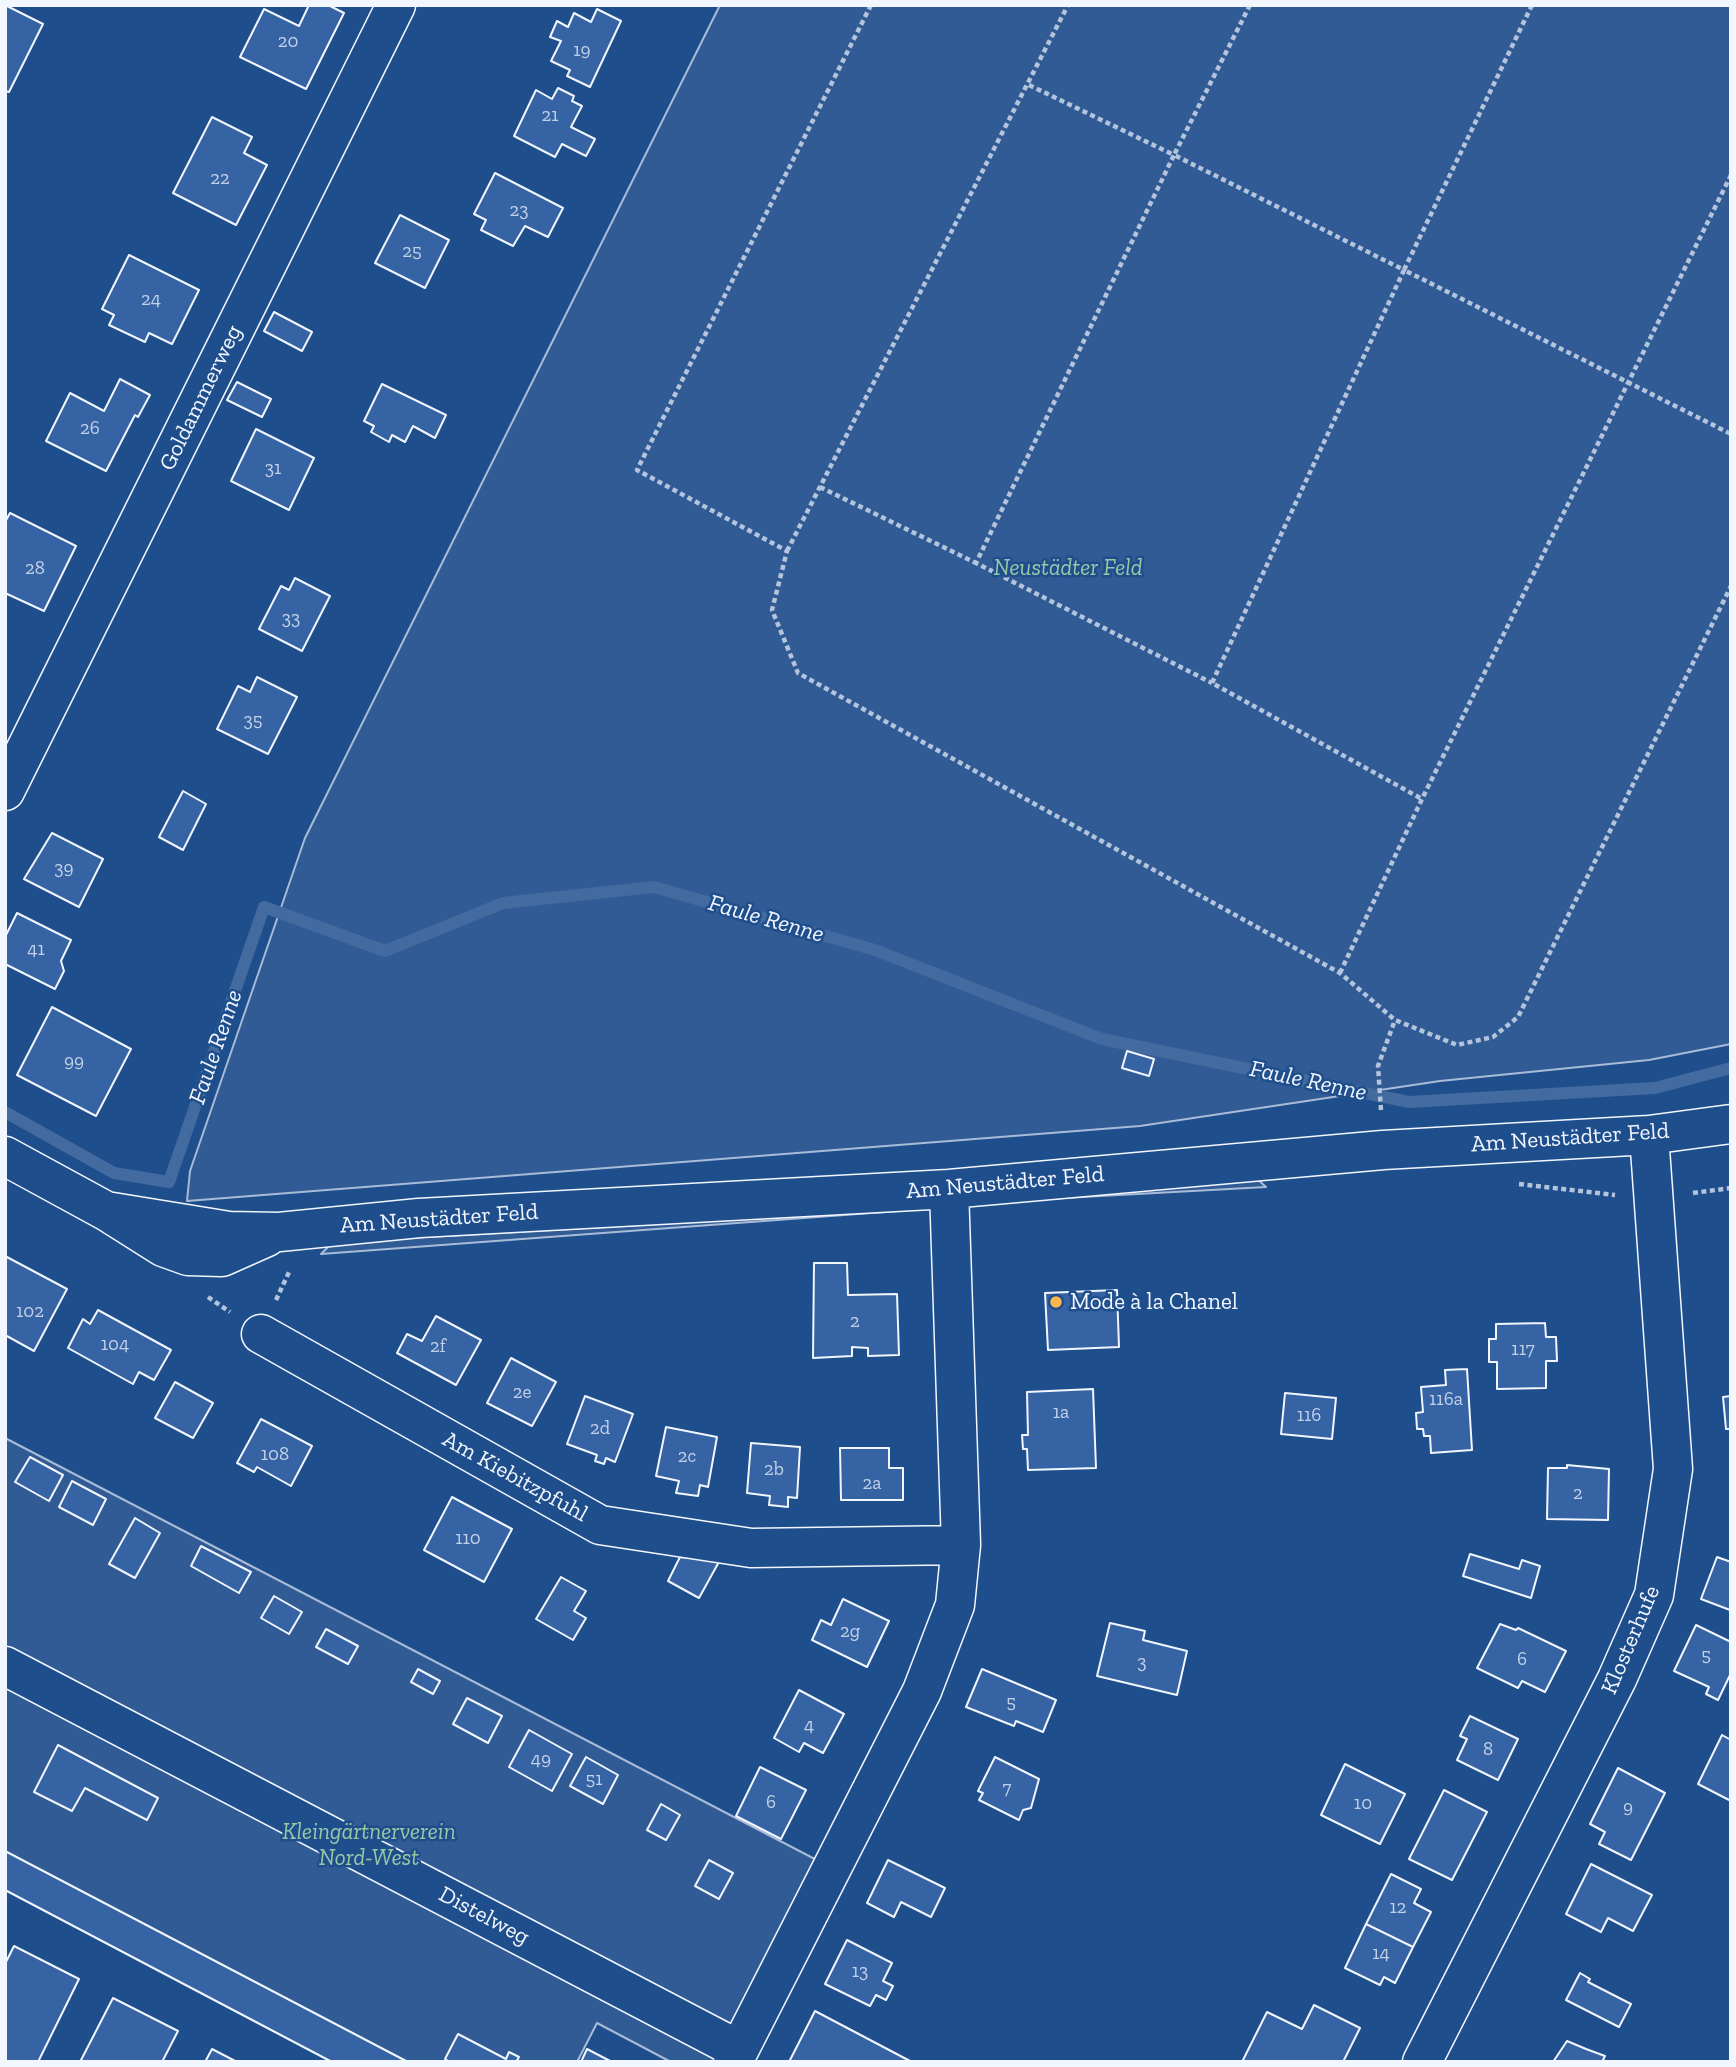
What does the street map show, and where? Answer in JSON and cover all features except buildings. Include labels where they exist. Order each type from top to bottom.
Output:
[{"type":"street","name":"Goldammerweg","points":[[5,791],[396,5]]},
{"type":"street","name":"Am Neustädter Feld","points":[[5,1156],[106,1211],[229,1231],[279,1231],[419,1218],[949,1189],[1383,1150],[1649,1135],[1731,1124]]},
{"type":"street","name":"Klosterhufe","points":[[1422,2062],[1616,1679],[1654,1595],[1673,1469],[1649,1135]]},
{"type":"street","points":[[736,2056],[922,1691],[955,1605],[961,1545],[949,1189]]},
{"type":"street","name":"Am Kiebitzpfuhl","points":[[261,1334],[600,1525],[751,1548],[961,1545]]},
{"type":"street","name":"Distelweg","points":[[5,1666],[736,2056]]},
{"type":"path","points":[[787,551],[637,470],[871,5]]},
{"type":"path","points":[[1068,5],[787,551],[772,610],[798,673],[1340,973],[1395,1020],[1457,1045],[1493,1037],[1518,1017],[1731,586]]},
{"type":"path","points":[[976,563],[1174,155],[1250,5]]},
{"type":"path","points":[[1212,683],[1404,270],[1532,5]]},
{"type":"path","points":[[1029,85],[1731,434]]},
{"type":"path","points":[[1340,973],[1422,799],[1731,175]]},
{"type":"path","points":[[820,487],[1212,683],[1422,799]]},
{"type":"path","points":[[1378,1066],[1395,1020]]},
{"type":"green space","name":"Neustädter Feld","points":[[720,5],[1731,5],[1731,1044],[1649,1060],[1440,1081],[1140,1126],[187,1201],[190,1171],[305,838]]},
{"type":"green space","points":[[1256,1178],[1266,1187],[990,1202]]},
{"type":"green space","points":[[925,1209],[321,1254],[329,1246],[374,1240]]},
{"type":"green space","name":"Kleingärtnerverein Nord-West","points":[[5,1438],[834,1869],[733,2062],[671,2062],[597,2023],[577,2062],[366,2062],[5,1874]]},
{"type":"waterway","name":"Faule Renne","points":[[5,1112],[114,1173],[169,1182],[264,907],[385,951],[503,903],[654,887],[875,950],[1102,1039],[1409,1102],[1655,1088],[1731,1068]]},
{"type":"place","name":"Mode à la Chanel","points":[[1056,1302]]}]
